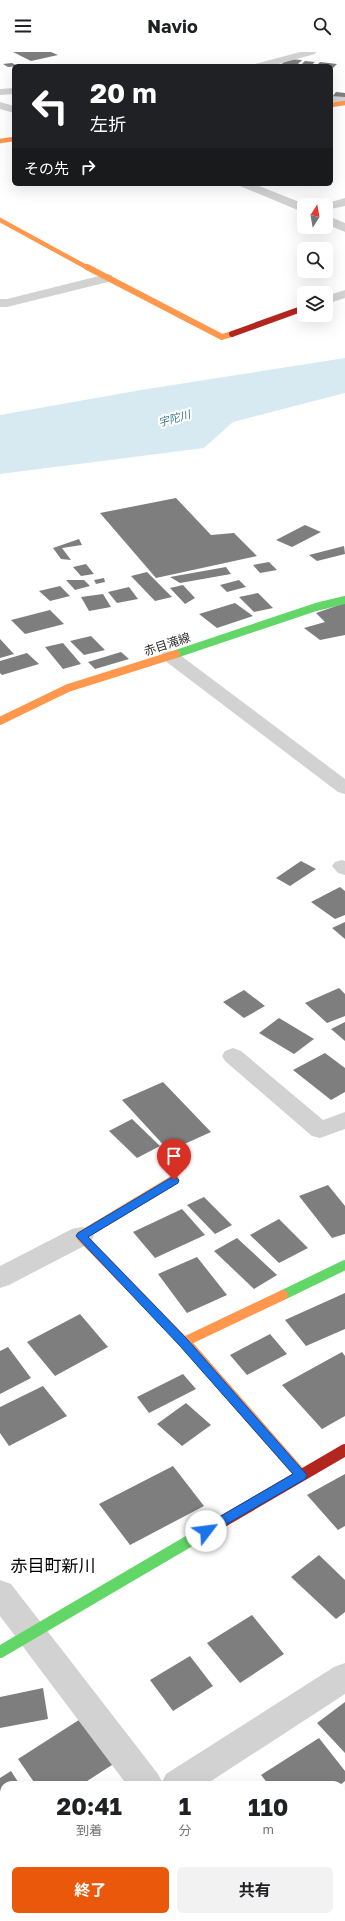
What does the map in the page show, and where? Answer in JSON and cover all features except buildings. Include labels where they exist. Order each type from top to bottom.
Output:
[{"type":"main road","points":[[333,105],[345,103]]},
{"type":"main road","points":[[0,141],[12,139]]},
{"type":"main road","points":[[0,220],[107,278],[222,337],[297,310]]},
{"type":"main road","name":"赤目滝線","points":[[0,721],[68,688],[170,656],[316,607],[345,600]]},
{"type":"main road","points":[[174,1180],[82,1236],[184,1342],[301,1475]]},
{"type":"main road","points":[[184,1342],[345,1265]]},
{"type":"main road","points":[[0,1652],[345,1450]]},
{"type":"street","points":[[266,64],[311,52]]},
{"type":"street","points":[[0,92],[12,91]]},
{"type":"street","points":[[333,99],[345,100]]},
{"type":"street","points":[[0,105],[12,109]]},
{"type":"street","points":[[249,186],[297,205]]},
{"type":"street","points":[[333,205],[345,202]]},
{"type":"street","points":[[333,222],[345,228]]},
{"type":"street","points":[[0,303],[6,303],[107,278]]},
{"type":"street","points":[[333,298],[345,294]]},
{"type":"street","points":[[170,656],[345,788]]},
{"type":"street","points":[[233,1056],[320,1130],[345,1120]]},
{"type":"street","points":[[0,1278],[82,1236]]},
{"type":"street","points":[[0,1593],[145,1781]]},
{"type":"street","points":[[183,1781],[345,1677]]},
{"type":"water","name":"宇陀川","points":[[345,358],[345,393],[233,422],[204,448],[0,474],[0,415],[141,390]]},
{"type":"traffic: fast","points":[[176,654],[316,607],[345,600]]},
{"type":"traffic: fast","points":[[283,1295],[345,1265]]},
{"type":"traffic: fast","points":[[0,1652],[208,1530]]},
{"type":"traffic: slow","points":[[333,105],[345,103]]},
{"type":"traffic: slow","points":[[0,141],[12,139]]},
{"type":"traffic: slow","points":[[0,220],[107,278],[222,337],[232,334]]},
{"type":"traffic: slow","points":[[0,721],[68,688],[176,654]]},
{"type":"traffic: slow","points":[[174,1180],[81,1236],[184,1342]]},
{"type":"traffic: slow","points":[[283,1295],[184,1342],[301,1475]]},
{"type":"traffic: jam","points":[[232,334],[297,311]]},
{"type":"traffic: jam","points":[[208,1530],[345,1450]]},
{"type":"district","name":"赤目町新川","points":[[53,1565]]},
{"type":"route","points":[[174,1180],[82,1236],[184,1342],[301,1475],[206,1531]]}]
